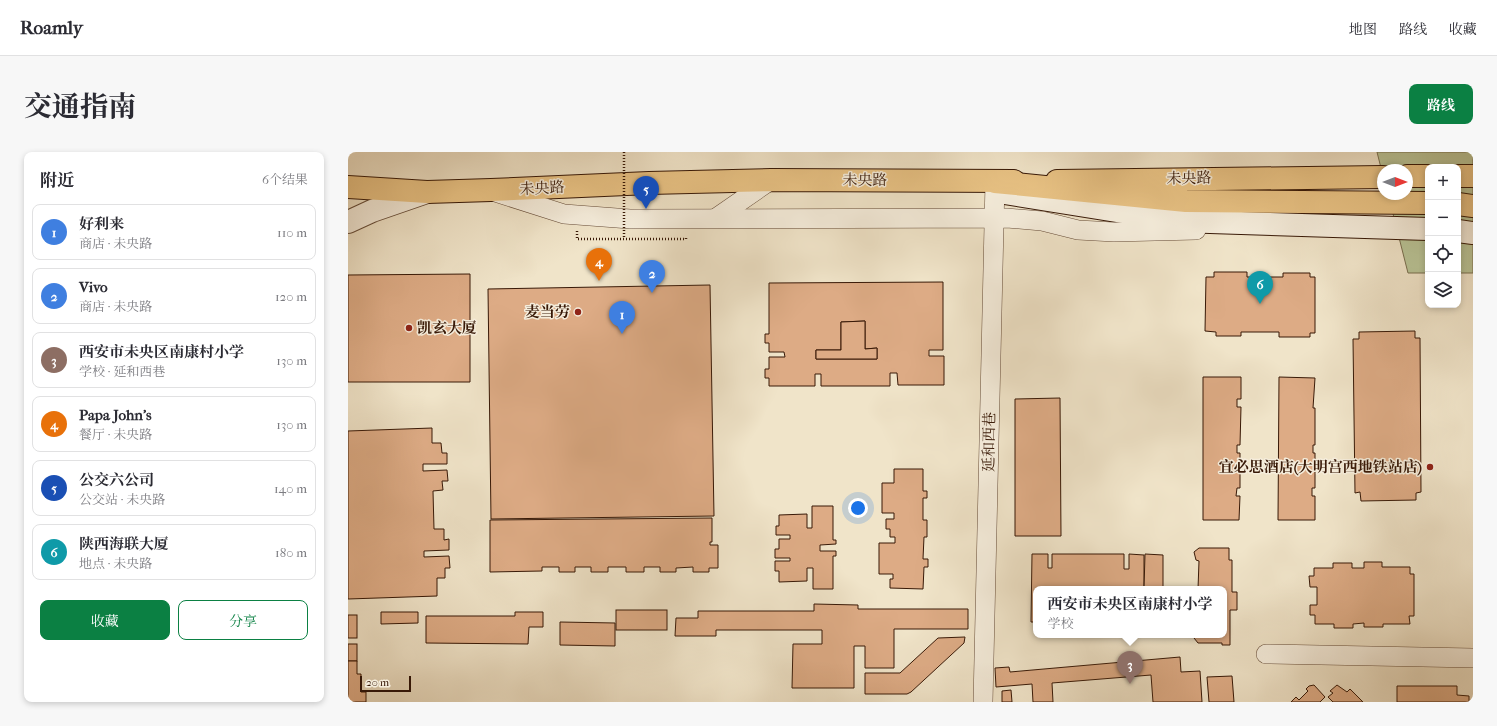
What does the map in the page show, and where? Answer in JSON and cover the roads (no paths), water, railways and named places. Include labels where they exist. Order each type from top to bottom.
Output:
[{"type":"main road","points":[[1413,176],[1425,176]]},
{"type":"main road","points":[[1461,176],[1473,176]]},
{"type":"main road","name":"未央路","points":[[348,187],[427,192],[649,183],[771,180],[930,180],[995,186],[1241,177],[1377,177]]},
{"type":"main road","points":[[995,186],[1186,201],[1425,203]]},
{"type":"main road","points":[[995,186],[1179,221],[1425,229]]},
{"type":"main road","points":[[348,222],[372,211],[427,192]]},
{"type":"main road","points":[[1461,204],[1473,206]]},
{"type":"main road","points":[[1461,231],[1473,233]]},
{"type":"street","points":[[716,218],[771,180]]},
{"type":"street","name":"延和西巷","points":[[983,702],[995,186]]},
{"type":"street","points":[[491,190],[564,214],[630,219],[994,218],[1042,220],[1078,230],[1114,232],[1193,231],[1234,223]]},
{"type":"street","points":[[1266,654],[1473,658]]},
{"type":"place","name":"公交六公司","points":[[646,209]]},
{"type":"place","name":"Papa John's","points":[[599,281]]},
{"type":"place","name":"Vivo","points":[[652,293]]},
{"type":"place","name":"陕西海联大厦","points":[[1260,304]]},
{"type":"place","name":"麦当劳","points":[[578,312]]},
{"type":"place","name":"凯玄大厦","points":[[409,328]]},
{"type":"place","name":"好利来","points":[[622,334]]},
{"type":"place","name":"宜必思酒店(大明宫西地铁站店)","points":[[1430,467]]},
{"type":"place","name":"西安市未央区南康村小学","points":[[1130,684]]}]
